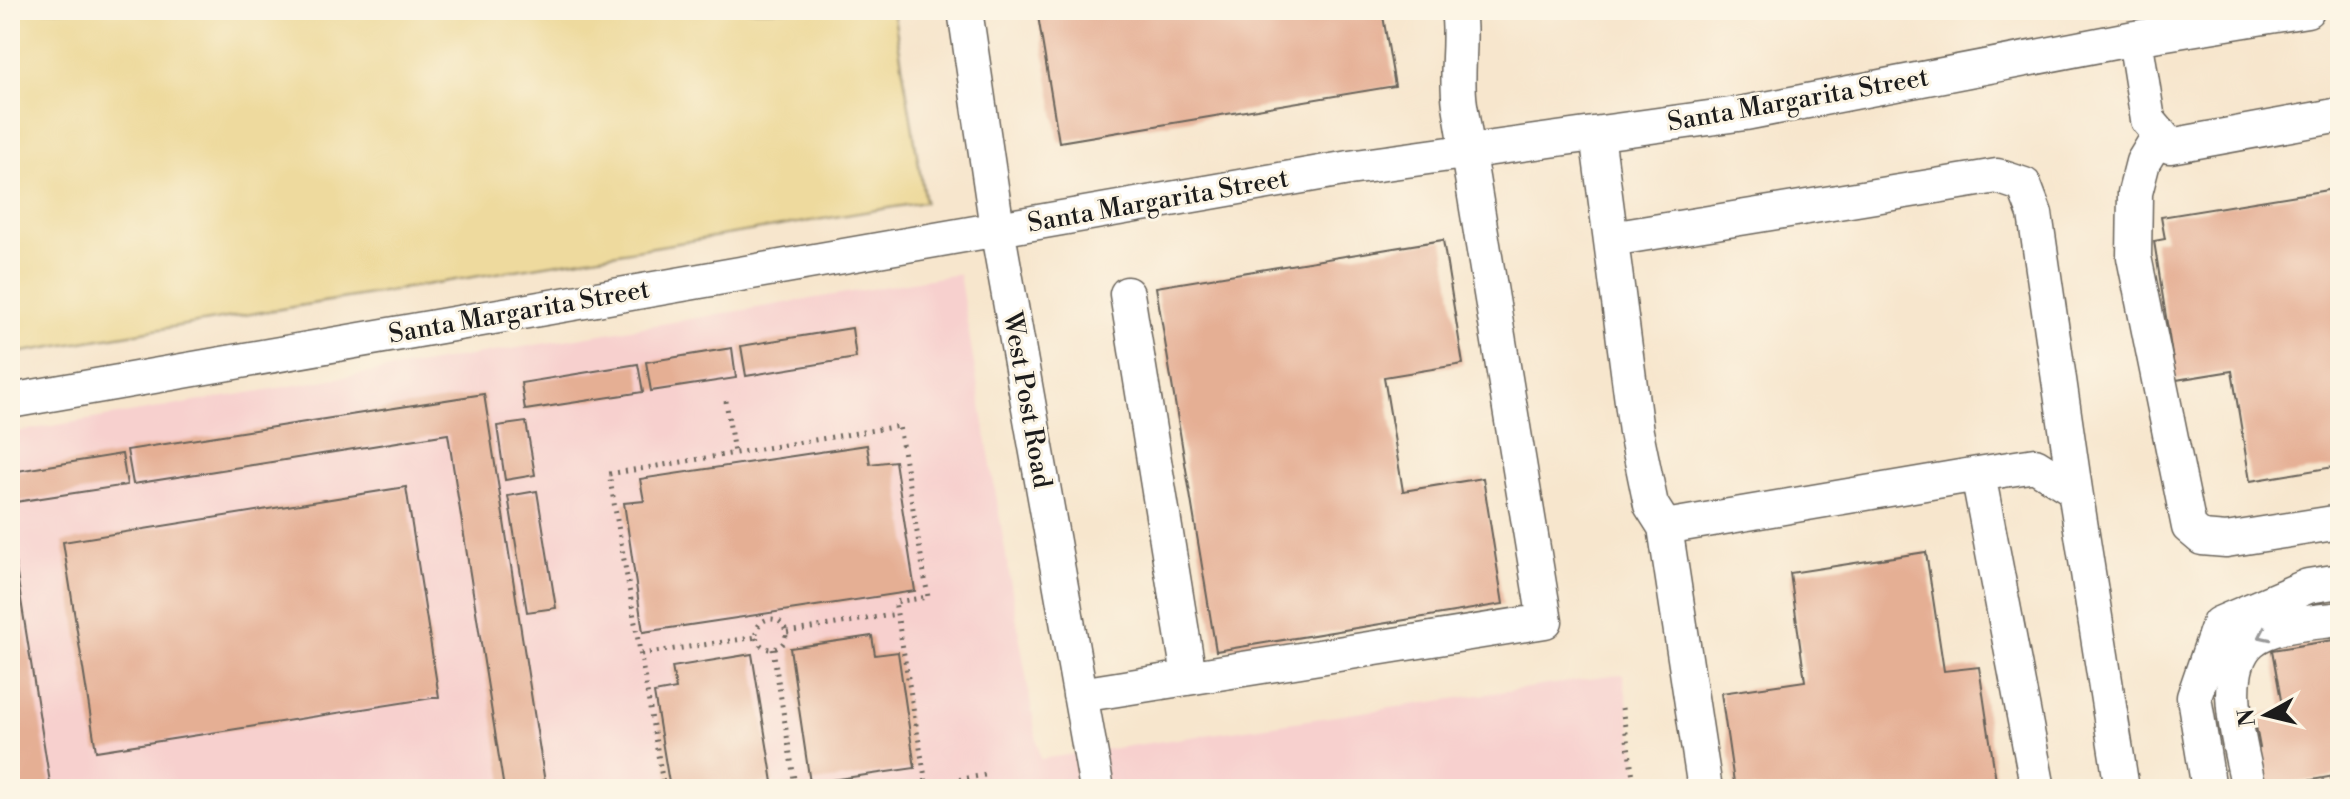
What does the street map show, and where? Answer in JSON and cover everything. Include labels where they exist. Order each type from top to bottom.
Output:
[{"type":"street","name":"West Post Road","points":[[965,10],[997,228],[1097,789]]},
{"type":"street","points":[[1080,695],[1545,621],[1456,77],[1462,31],[1458,10]]},
{"type":"street","name":"Santa Margarita Street","points":[[10,401],[997,228],[1467,151],[1745,113],[2135,38],[2307,10]]},
{"type":"street","points":[[2135,38],[2148,120],[2170,146],[2340,115]]},
{"type":"street","points":[[1597,134],[1636,432],[1651,505],[1665,527],[1705,789]]},
{"type":"street","points":[[2160,134],[2143,162],[2135,193],[2134,257],[2189,527],[2202,538],[2226,540],[2340,522]]},
{"type":"street","points":[[1611,239],[1997,176],[2024,185],[2035,214],[2122,789]]},
{"type":"street","points":[[1127,294],[1189,676]]},
{"type":"street","points":[[1665,527],[2035,465],[2075,490]]},
{"type":"street","points":[[1978,474],[2038,789]]},
{"type":"street","points":[[2209,789],[2194,697],[2219,624],[2308,586],[2340,581]]},
{"type":"street","points":[[2249,789],[2234,707],[2236,662],[2251,641],[2278,629],[2340,619]]},
{"type":"path","points":[[726,401],[734,453]]},
{"type":"path","points":[[664,789],[609,474],[899,426],[928,597],[895,602],[926,787]]},
{"type":"path","points":[[787,632],[897,614]]},
{"type":"path","points":[[769,619],[777,620],[787,632],[781,646],[773,649],[760,643],[757,637],[762,622],[769,619]]},
{"type":"path","points":[[641,654],[757,637]]},
{"type":"path","points":[[773,649],[795,785]]},
{"type":"path","points":[[1622,708],[1635,789]]},
{"type":"path","points":[[904,789],[985,775]]},
{"type":"path","points":[[2283,789],[2340,779]]},
{"type":"path","points":[[786,789],[795,785],[808,789]]},
{"type":"shaded area","points":[[959,274],[1040,759],[1623,674],[1641,789],[10,789],[10,433]]},
{"type":"sand","points":[[10,10],[893,10],[925,202],[10,354]]},
{"type":"building","points":[[1037,10],[1382,10],[1395,86],[1059,142]]},
{"type":"building","points":[[2340,188],[2340,466],[2250,481],[2232,371],[2176,380],[2154,241],[2165,239],[2161,217]]},
{"type":"building","points":[[1443,240],[1463,364],[1384,377],[1403,491],[1483,478],[1503,604],[1216,651],[1156,287]]},
{"type":"building","points":[[852,328],[856,358],[746,376],[741,346]]},
{"type":"building","points":[[732,348],[736,378],[651,391],[646,362]]},
{"type":"building","points":[[638,364],[643,392],[525,410],[521,383]]},
{"type":"building","points":[[484,394],[546,789],[504,789],[448,434],[133,484],[127,450]]},
{"type":"building","points":[[526,422],[535,475],[505,480],[497,426]]},
{"type":"building","points":[[867,445],[870,464],[895,461],[915,591],[643,632],[624,503],[644,501],[640,479]]},
{"type":"building","points":[[122,454],[127,485],[15,502],[11,472]]},
{"type":"building","points":[[406,487],[439,697],[96,751],[63,542]]},
{"type":"building","points":[[537,491],[556,608],[527,612],[508,496]]},
{"type":"building","points":[[12,543],[51,789],[10,789]]},
{"type":"building","points":[[1926,552],[1944,671],[1979,667],[1996,781],[1974,784],[1974,789],[1735,789],[1721,693],[1805,681],[1790,573]]},
{"type":"building","points":[[872,636],[875,655],[898,652],[915,768],[810,783],[790,648]]},
{"type":"building","points":[[2340,639],[2340,775],[2261,789],[2245,750],[2260,748],[2254,716],[2283,711],[2272,650]]},
{"type":"building","points":[[752,654],[773,782],[737,789],[670,789],[654,693],[676,689],[672,667]]},
{"type":"building","points":[[457,782],[458,789],[423,789],[423,787]]}]
